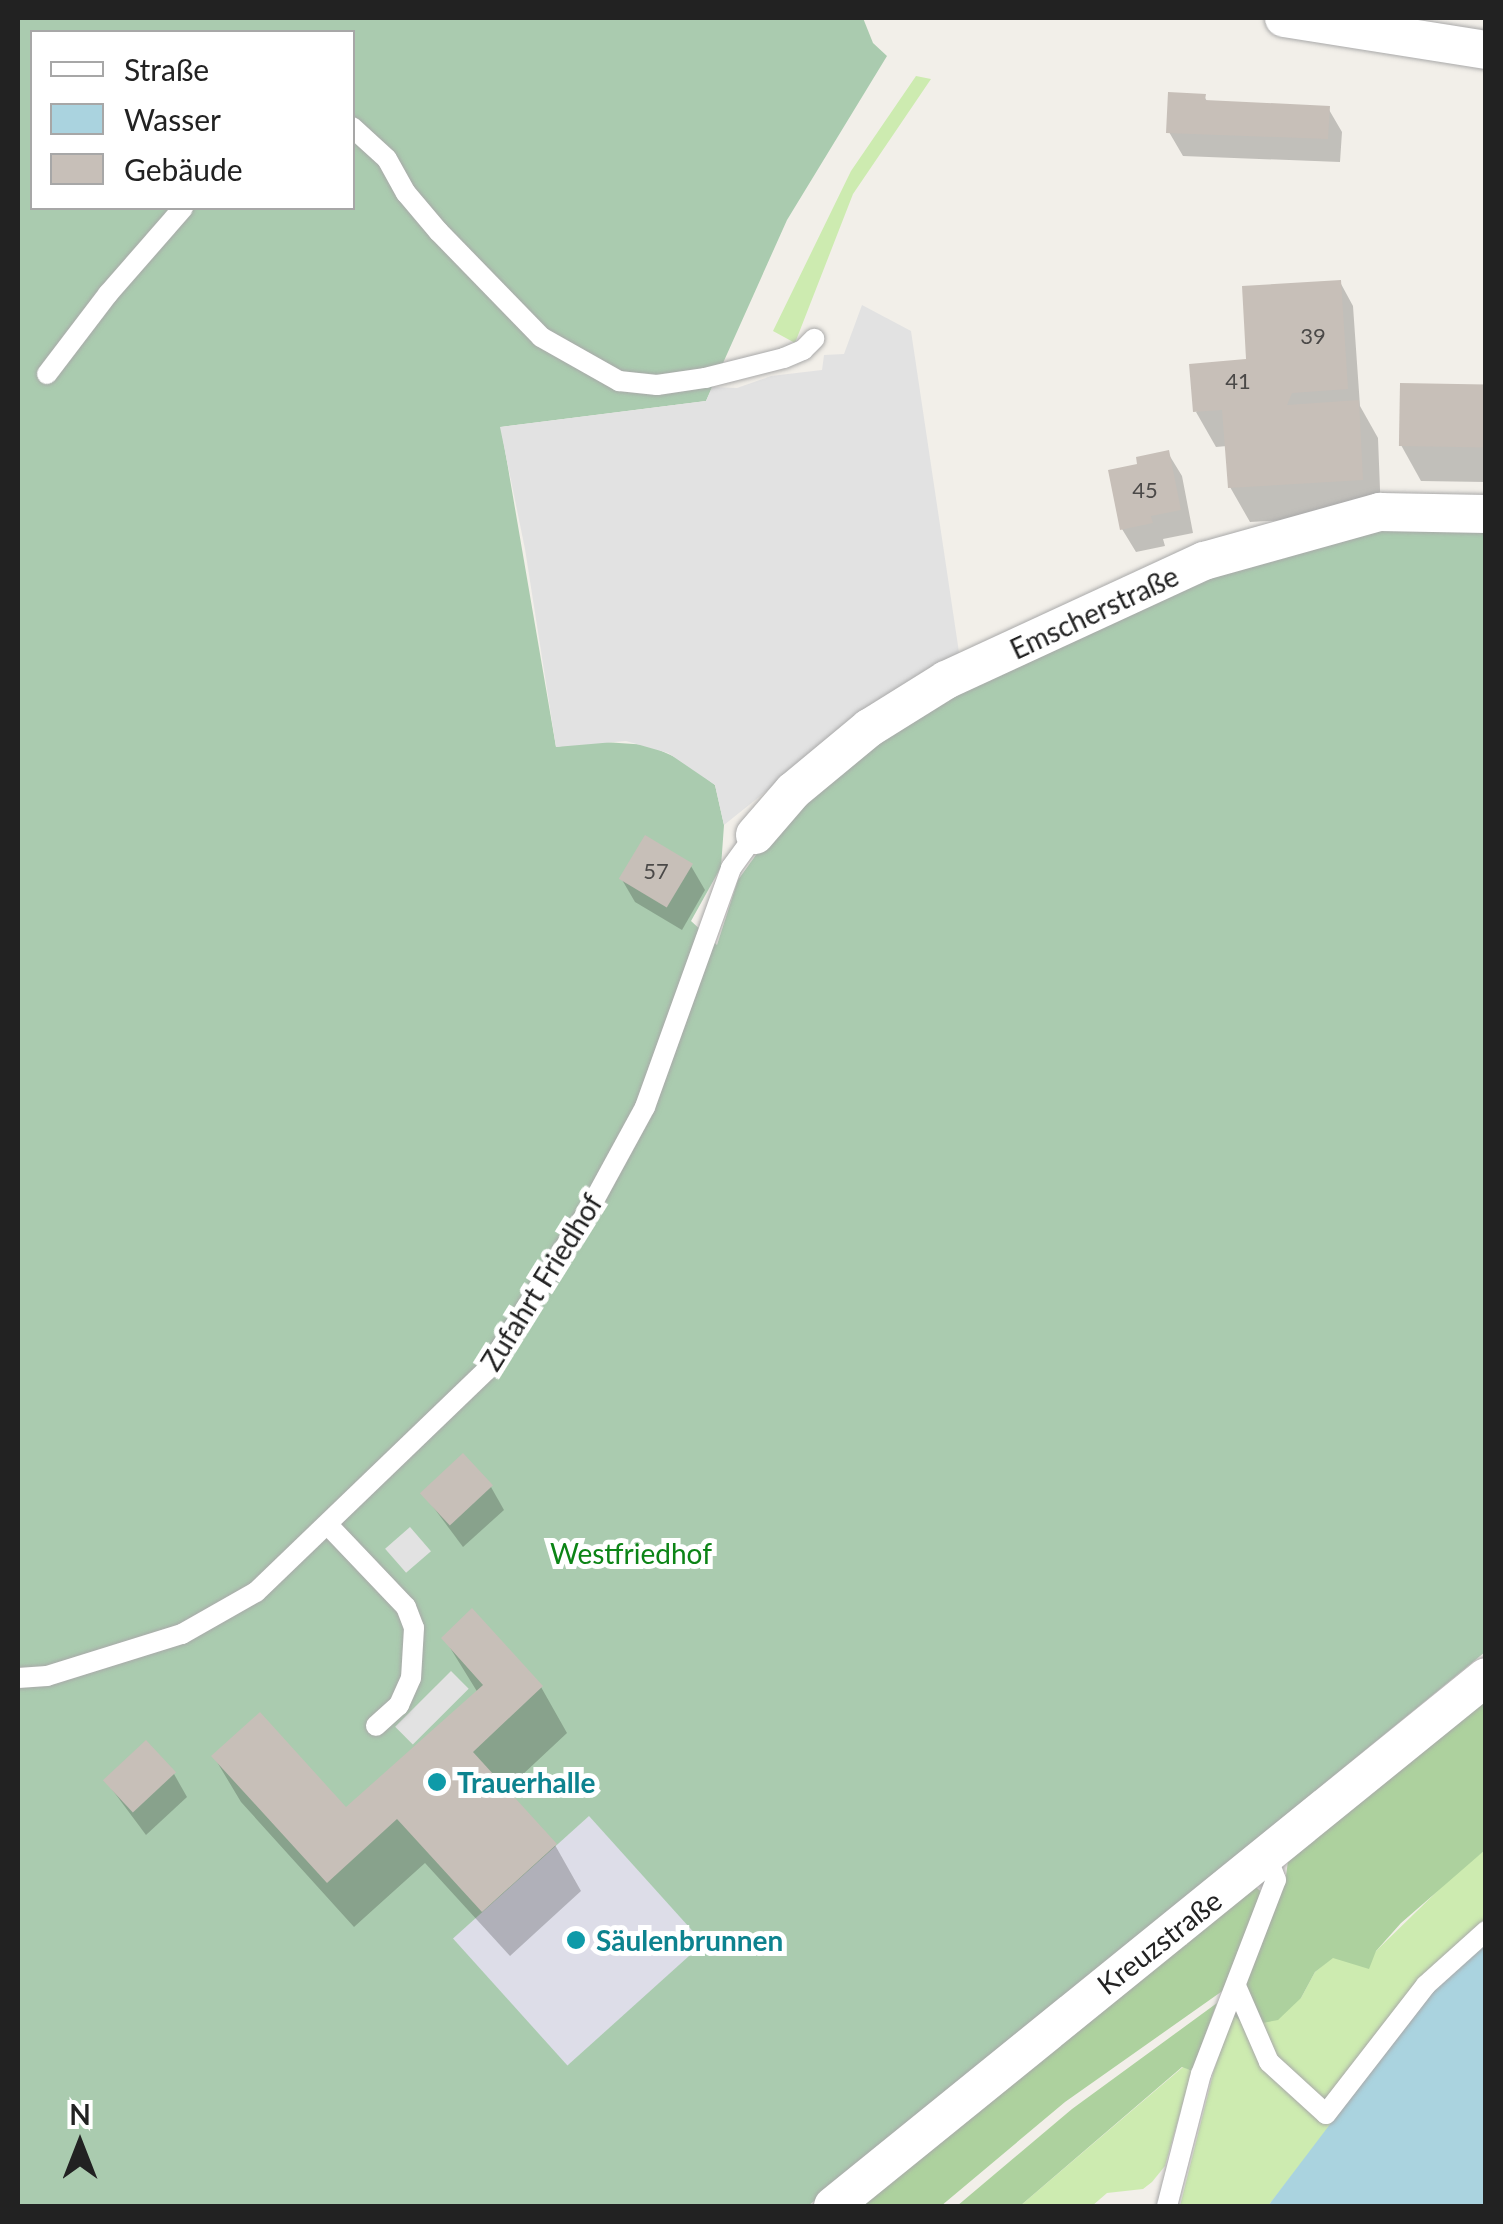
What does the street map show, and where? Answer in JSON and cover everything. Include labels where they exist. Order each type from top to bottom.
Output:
[{"type":"street","points":[[1284,18],[1486,50]]},
{"type":"street","name":"Emscherstraße","points":[[755,834],[793,791],[869,728],[946,680],[1204,561],[1380,512],[1486,514]]},
{"type":"street","name":"Kreuzstraße","points":[[833,2206],[1486,1677]]},
{"type":"lane","points":[[355,130],[387,159],[406,193],[439,232],[541,337],[619,381],[656,385],[704,378],[784,358],[803,350],[814,339]]},
{"type":"lane","points":[[48,374],[108,294],[181,210]]},
{"type":"lane","name":"Zufahrt Friedhof","points":[[18,1678],[47,1676],[104,1660],[207,1622],[256,1592],[487,1370],[590,1208],[645,1108],[731,868],[755,834]]},
{"type":"lane","points":[[328,1525],[406,1608],[414,1628],[411,1678],[399,1705],[376,1726]]},
{"type":"lane","points":[[1166,2206],[1201,2074],[1276,1880],[1267,1856]]},
{"type":"lane","points":[[1236,1986],[1268,2062],[1326,2114],[1426,1985],[1486,1931]]},
{"type":"green space","name":"Westfriedhof","points":[[18,18],[863,18],[873,43],[887,56],[787,220],[706,401],[501,427],[556,747],[590,741],[648,745],[684,761],[715,785],[724,825],[721,867],[691,921],[717,945],[738,880],[781,820],[914,713],[1207,570],[1383,522],[1485,526],[1485,1652],[808,2206],[18,2206]]},
{"type":"green space","points":[[916,76],[931,79],[853,194],[795,343],[773,331],[851,171]]},
{"type":"green space","points":[[1485,1693],[1485,1850],[1401,1923],[1376,1951],[1369,1969],[1333,1958],[1315,1972],[1301,1998],[1278,2020],[1246,2026],[1233,2015],[1286,1876],[1289,1853]]},
{"type":"green space","points":[[1485,1850],[1485,1924],[1348,2078],[1360,2088],[1268,2206],[1180,2206],[1214,2070],[1233,2015],[1301,1998],[1315,1972],[1333,1957],[1353,1961],[1376,1951]]},
{"type":"green space","points":[[1252,1884],[1264,1894],[1228,1987],[1065,2102],[941,2206],[859,2206]]},
{"type":"green space","points":[[1217,2003],[1192,2071],[1182,2067],[1020,2206],[957,2206],[1072,2109]]},
{"type":"green space","points":[[1183,2067],[1192,2071],[1165,2166],[1152,2182],[1143,2189],[1107,2193],[1092,2206],[1020,2206]]},
{"type":"shaded area","points":[[862,305],[911,331],[960,659],[825,744],[724,825],[715,785],[668,753],[626,741],[556,747],[525,549],[500,427],[706,401],[712,387],[737,388],[771,376],[822,370],[824,355],[844,354]]},
{"type":"shaded area","points":[[410,1527],[431,1551],[406,1573],[385,1549]]},
{"type":"shaded area","points":[[451,1671],[469,1689],[413,1745],[395,1727]]},
{"type":"shaded area","points":[[589,1816],[703,1943],[567,2066],[453,1938]]},
{"type":"water","points":[[1485,1941],[1485,2206],[1268,2206],[1432,1990]]},
{"type":"building","points":[[1168,92],[1206,94],[1205,100],[1330,106],[1328,139],[1166,133]]},
{"type":"building","points":[[1341,280],[1348,389],[1292,393],[1287,405],[1359,400],[1363,480],[1228,488],[1222,410],[1193,412],[1189,364],[1246,359],[1242,286]]},
{"type":"building","points":[[1400,383],[1486,385],[1485,447],[1399,446]]},
{"type":"building","points":[[1169,450],[1181,510],[1151,516],[1153,523],[1120,530],[1108,470],[1137,464],[1136,457]]},
{"type":"building","points":[[645,835],[693,864],[667,908],[619,879]]},
{"type":"building","points":[[463,1453],[493,1485],[450,1525],[420,1493]]},
{"type":"building","name":"Trauerhalle","points":[[472,1608],[543,1686],[473,1752],[557,1844],[482,1912],[397,1819],[327,1883],[211,1756],[260,1712],[346,1807],[483,1685],[441,1638]]},
{"type":"building","points":[[146,1740],[176,1772],[133,1812],[103,1780]]},
{"type":"place","name":"Trauerhalle","points":[[437,1782]]},
{"type":"place","name":"Säulenbrunnen","points":[[576,1940]]}]
